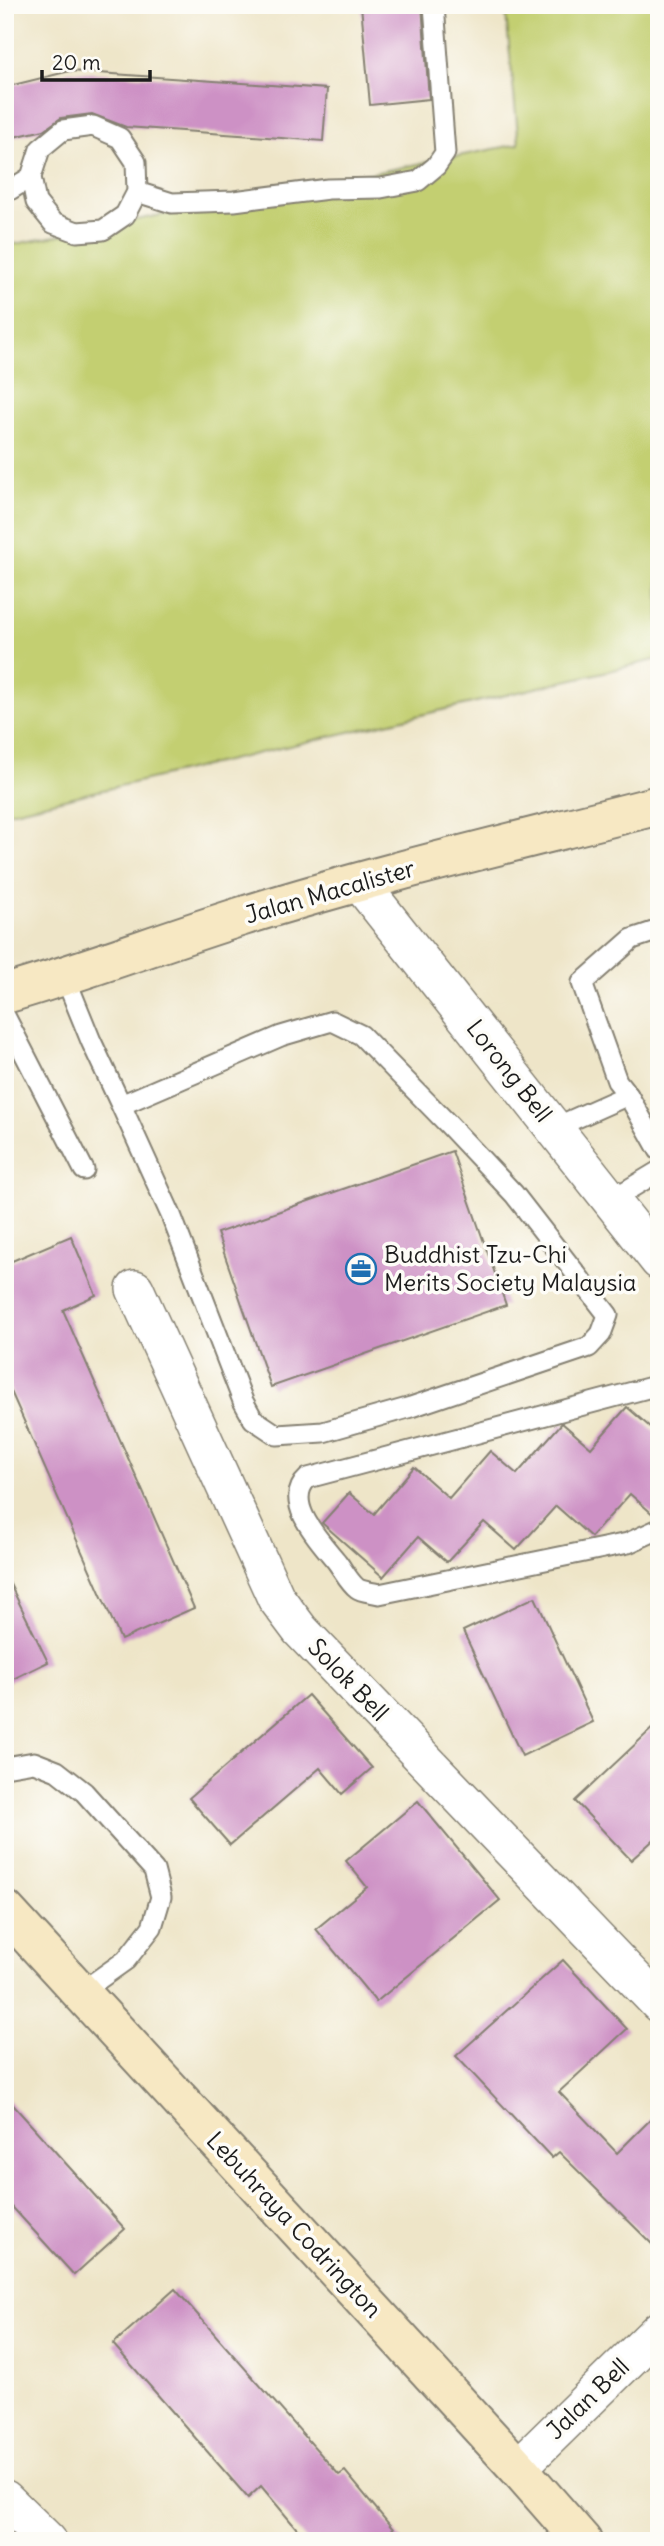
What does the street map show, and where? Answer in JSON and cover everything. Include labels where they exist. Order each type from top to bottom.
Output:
[{"type":"street","name":"Jalan Macalister","points":[[5,994],[65,977],[242,916],[359,882],[659,805]]},
{"type":"street","name":"Lorong Bell","points":[[359,882],[611,1200],[653,1242]]},
{"type":"street","name":"Solok Bell","points":[[135,1289],[276,1598],[300,1630],[659,2004]]},
{"type":"street","name":"Lebuhraya Codrington","points":[[5,1910],[582,2541]]},
{"type":"street","name":"Jalan Bell","points":[[518,2468],[659,2330]]},
{"type":"street","points":[[5,2499],[48,2541]]},
{"type":"lane","points":[[137,192],[172,203],[222,202],[328,189],[381,188],[418,181],[436,166],[445,153],[434,5]]},
{"type":"lane","points":[[93,126],[120,138],[131,154],[136,162],[137,192],[125,215],[103,230],[77,232],[53,223],[36,202],[31,177],[40,149],[55,136],[63,130],[93,126]]},
{"type":"lane","points":[[5,193],[31,177]]},
{"type":"lane","points":[[659,930],[632,939],[582,983],[617,1081],[628,1095],[659,1150]]},
{"type":"lane","points":[[65,977],[121,1105],[171,1216],[243,1401],[253,1419],[277,1435],[323,1432],[411,1407],[589,1347],[601,1334],[608,1315],[514,1194],[361,1035],[332,1021],[281,1036],[121,1105]]},
{"type":"lane","points":[[5,1016],[84,1170]]},
{"type":"lane","points":[[554,1128],[628,1095]]},
{"type":"lane","points":[[611,1200],[659,1171]]},
{"type":"lane","points":[[654,1392],[308,1478],[300,1485],[299,1494],[300,1508],[311,1530],[358,1589],[379,1594],[628,1543],[659,1529]]},
{"type":"lane","points":[[5,1767],[34,1762],[57,1771],[85,1792],[154,1871],[160,1897],[152,1927],[125,1960],[81,1992]]},
{"type":"green space","points":[[505,5],[659,5],[659,659],[5,813],[5,246],[519,144]]},
{"type":"building","points":[[361,5],[422,5],[429,99],[370,105]]},
{"type":"building","points":[[70,71],[327,89],[323,141],[126,127],[92,114],[61,118],[44,130],[5,139],[5,87]]},
{"type":"building","name":"Buddhist Tzu-Chi Merits Society Malaysia","points":[[452,1151],[506,1305],[271,1387],[217,1233]]},
{"type":"building","points":[[71,1236],[96,1295],[63,1310],[194,1608],[121,1640],[5,1378],[5,1264]]},
{"type":"building","points":[[627,1407],[659,1435],[659,1517],[630,1494],[591,1537],[556,1506],[516,1550],[484,1522],[447,1562],[418,1537],[383,1577],[322,1523],[349,1493],[374,1514],[414,1467],[449,1498],[490,1451],[517,1474],[562,1423],[591,1448]]},
{"type":"building","points":[[5,1574],[48,1662],[5,1683]]},
{"type":"building","points":[[535,1597],[593,1722],[522,1756],[463,1631]]},
{"type":"building","points":[[308,1695],[372,1768],[342,1794],[320,1768],[230,1845],[189,1798]]},
{"type":"building","points":[[659,1722],[659,1835],[631,1860],[575,1801]]},
{"type":"building","points":[[418,1801],[500,1900],[376,2002],[316,1929],[367,1887],[346,1861]]},
{"type":"building","points":[[563,1960],[627,2029],[559,2092],[617,2153],[659,2111],[659,2251],[559,2152],[552,2158],[456,2056]]},
{"type":"building","points":[[5,2096],[125,2229],[74,2275],[5,2199]]},
{"type":"building","points":[[175,2289],[339,2475],[345,2471],[403,2541],[307,2541],[261,2486],[248,2498],[113,2344]]},
{"type":"place","name":"Buddhist Tzu-Chi Merits Society Malaysia","points":[[361,1269]]}]
